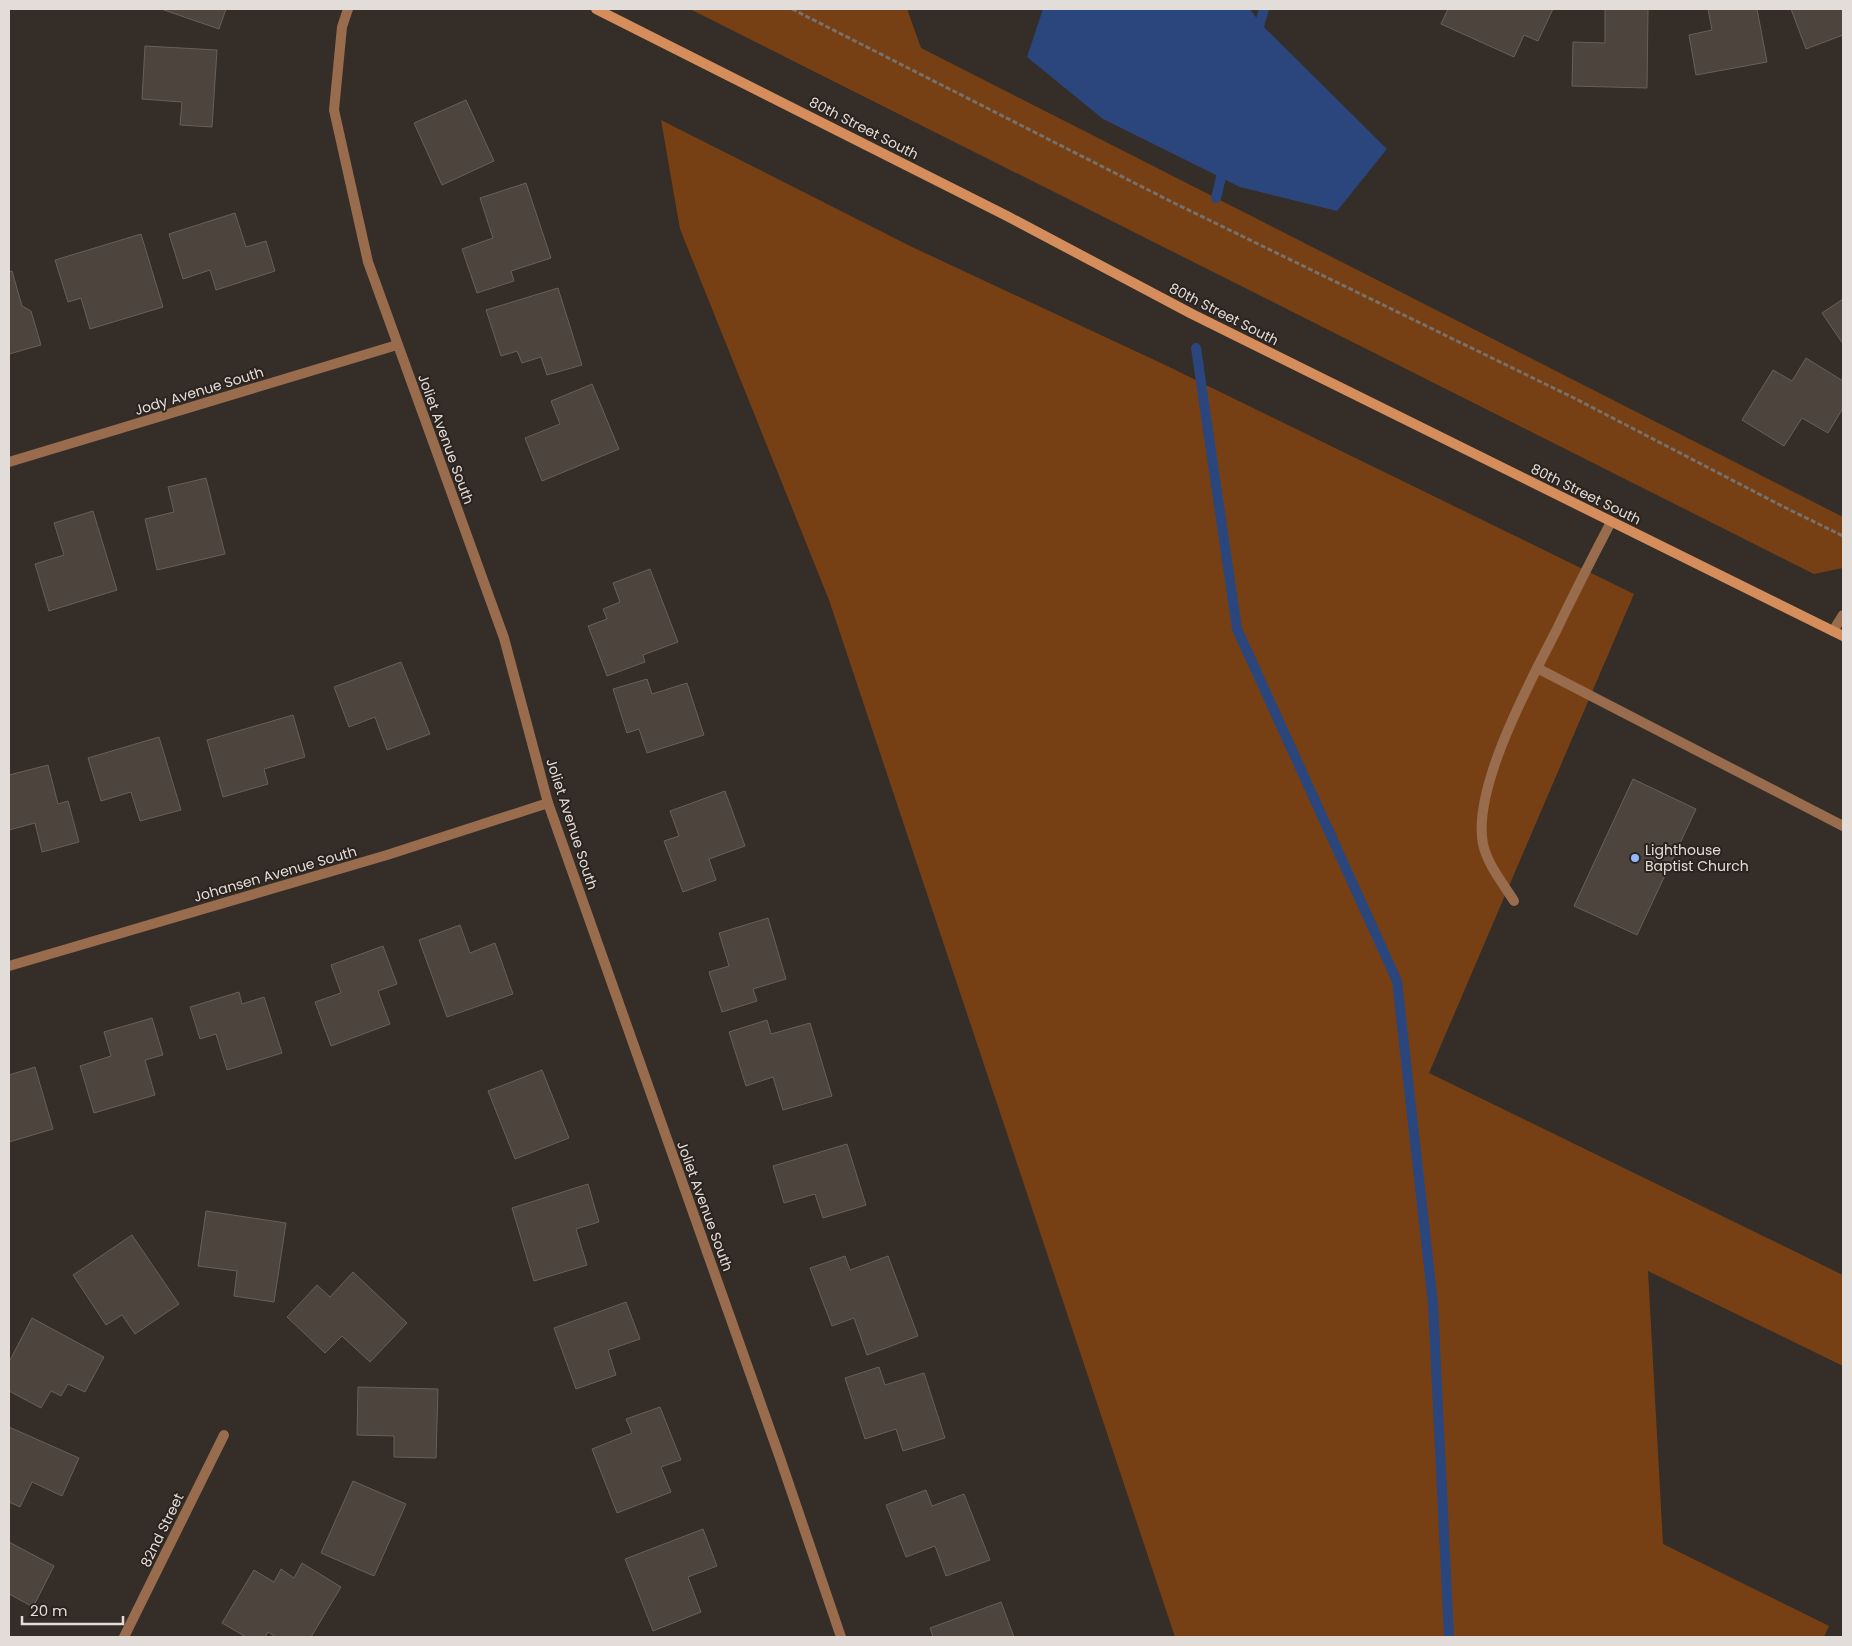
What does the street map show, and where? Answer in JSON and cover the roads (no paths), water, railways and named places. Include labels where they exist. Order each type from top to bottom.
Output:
[{"type":"main road","name":"80th Street South","points":[[596,9],[1007,216],[1192,314],[1843,636]]},
{"type":"street","name":"Joliet Avenue South","points":[[348,9],[342,28],[334,110],[368,262],[504,638],[548,803],[777,1448],[841,1637]]},
{"type":"street","name":"Jody Avenue South","points":[[9,462],[397,345]]},
{"type":"street","points":[[1514,900],[1491,867],[1483,844],[1482,811],[1496,761],[1537,668],[1611,522]]},
{"type":"street","points":[[1833,631],[1843,615]]},
{"type":"street","points":[[1537,668],[1843,826]]},
{"type":"street","name":"Johansen Avenue South","points":[[9,966],[387,855],[548,803]]},
{"type":"street","name":"82nd Street","points":[[124,1637],[224,1435]]},
{"type":"water","points":[[1043,9],[1250,9],[1260,23],[1387,149],[1337,211],[1240,187],[1103,119],[1027,57]]},
{"type":"waterway","points":[[1257,34],[1264,9]]},
{"type":"waterway","points":[[1216,198],[1224,165]]},
{"type":"waterway","points":[[1196,348],[1237,629],[1397,981],[1433,1304],[1449,1637]]},
{"type":"place","name":"Lighthouse Baptist Church","points":[[1635,858]]}]
